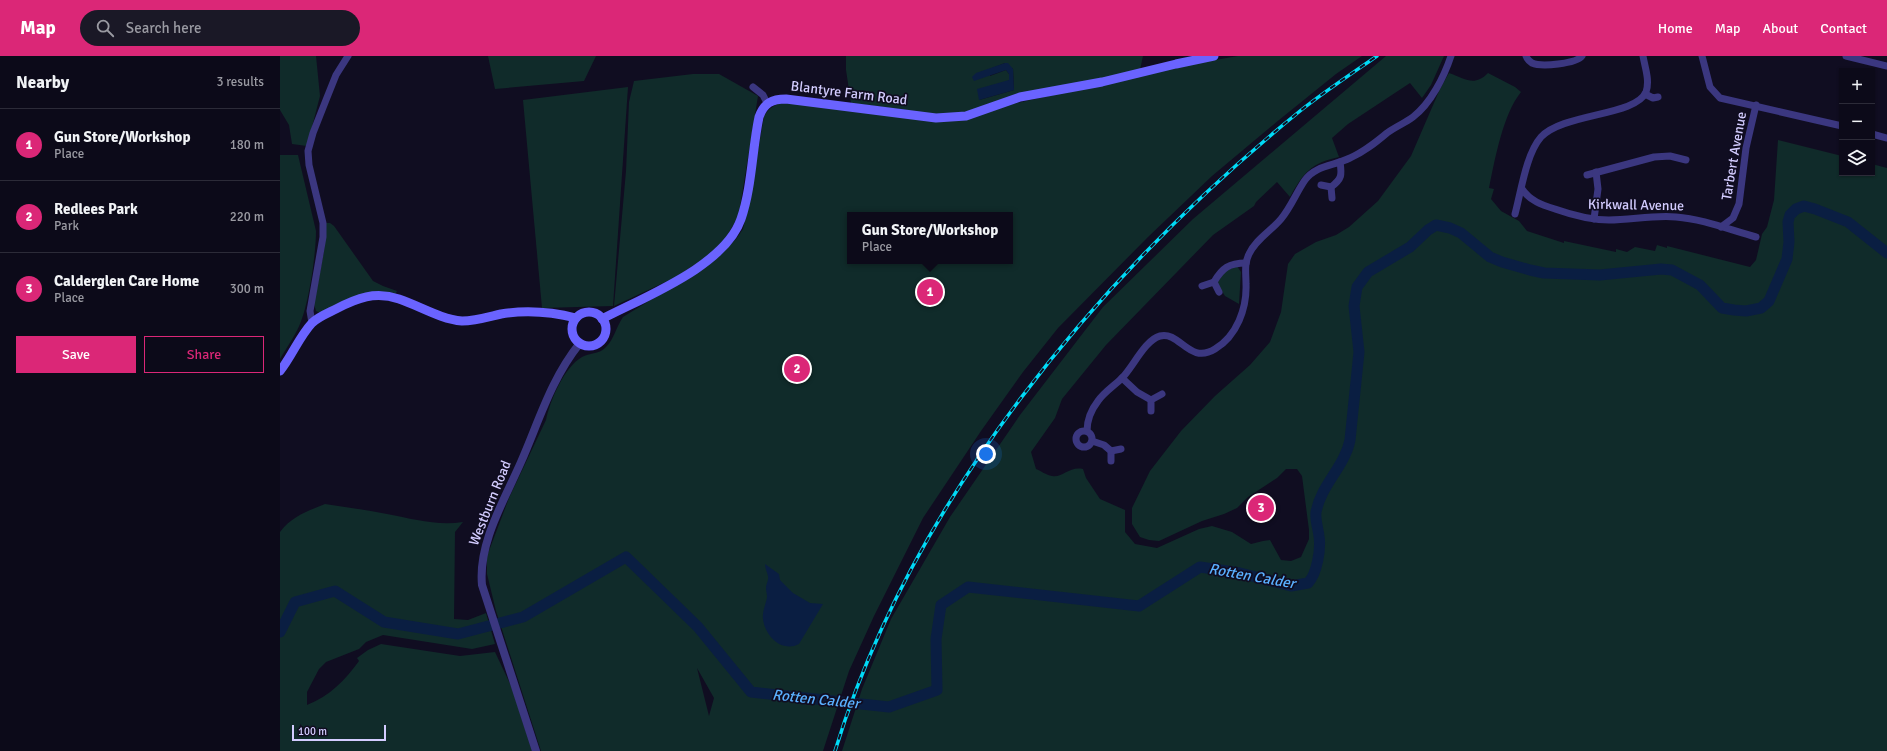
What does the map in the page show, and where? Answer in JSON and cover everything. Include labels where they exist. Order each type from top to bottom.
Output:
[{"type":"main road","name":"Blantyre Farm Road","points":[[767,103],[774,100],[786,99],[936,118],[960,117],[970,115],[1020,97],[1102,82],[1214,56]]},
{"type":"main road","points":[[602,319],[688,274],[712,257],[731,238],[743,214],[759,117],[761,111],[767,103]]},
{"type":"main road","points":[[280,371],[312,324],[323,316],[356,299],[378,295],[399,299],[442,316],[459,320],[474,320],[507,314],[537,312],[561,314],[576,318]]},
{"type":"main road","points":[[591,312],[602,319],[606,326],[606,331],[601,341],[591,346],[580,343],[576,339],[572,329],[576,318],[581,314],[591,312]]},
{"type":"street","points":[[312,324],[310,311],[323,237],[323,223],[309,165],[308,152],[313,133],[336,74],[348,56]]},
{"type":"street","points":[[1087,432],[1088,420],[1099,400],[1122,378],[1143,350],[1154,340],[1161,336],[1169,337],[1197,354],[1206,354],[1223,343],[1236,326],[1243,312],[1246,298],[1246,263],[1255,244],[1281,219],[1306,179],[1313,172],[1324,166],[1361,154],[1388,132],[1414,116],[1436,88],[1451,56]]},
{"type":"street","points":[[1526,56],[1533,63],[1539,64],[1570,63],[1576,61],[1582,56]]},
{"type":"street","points":[[1515,214],[1534,148],[1548,131],[1563,123],[1633,104],[1645,94],[1647,76],[1643,56]]},
{"type":"street","points":[[1702,56],[1710,87],[1714,94],[1726,100],[1756,105],[1839,125]]},
{"type":"street","points":[[1846,56],[1859,57],[1887,66]]},
{"type":"street","points":[[753,87],[763,95],[767,103]]},
{"type":"street","points":[[1645,94],[1653,98],[1658,97]]},
{"type":"street","name":"Tarbert Avenue","points":[[1721,227],[1733,218],[1739,204],[1746,148],[1756,105]]},
{"type":"street","points":[[1875,135],[1887,138]]},
{"type":"street","points":[[1587,175],[1654,157],[1670,156],[1686,160]]},
{"type":"street","points":[[1321,185],[1332,187],[1341,180],[1343,174],[1340,162]]},
{"type":"street","points":[[1594,218],[1598,189],[1596,172]]},
{"type":"street","points":[[1332,187],[1332,198]]},
{"type":"street","name":"Kirkwall Avenue","points":[[1522,188],[1528,196],[1540,204],[1576,216],[1609,220],[1676,217],[1721,227],[1756,237]]},
{"type":"street","points":[[1202,286],[1214,282],[1225,266],[1233,263],[1246,263]]},
{"type":"street","points":[[1214,282],[1219,292]]},
{"type":"street","name":"Westburn Road","points":[[536,751],[487,603],[482,586],[480,571],[483,554],[499,508],[554,382],[580,343]]},
{"type":"street","points":[[1122,378],[1136,392],[1151,400]]},
{"type":"street","points":[[1151,400],[1162,394]]},
{"type":"street","points":[[1151,400],[1151,411]]},
{"type":"street","points":[[1087,432],[1091,435],[1092,441]]},
{"type":"street","points":[[1087,432],[1079,433],[1077,442],[1080,446],[1086,447],[1092,441]]},
{"type":"street","points":[[1092,441],[1104,445],[1111,451],[1111,461]]},
{"type":"street","points":[[1111,451],[1121,449]]},
{"type":"green space","points":[[280,56],[316,56],[320,96],[307,146],[292,144],[289,125],[280,110]]},
{"type":"green space","points":[[488,56],[596,56],[584,81],[495,89]]},
{"type":"green space","points":[[846,56],[1143,56],[1140,70],[972,111],[942,115],[851,103],[846,70]],"holes":[[[1005,63],[1013,69],[1014,90],[979,100],[1009,80],[1009,74],[1006,70],[990,76],[990,69]]]},
{"type":"green space","points":[[1238,56],[1362,56],[1336,74],[1212,176],[1148,237],[1058,328],[1023,372],[981,431],[923,518],[874,616],[849,671],[823,751],[541,751],[496,611],[487,574],[487,556],[509,498],[546,420],[554,394],[569,368],[582,357],[605,348],[611,341],[623,317],[712,262],[736,239],[743,229],[749,203],[764,116],[773,106],[786,102],[935,121],[1198,63]],"holes":[[[697,668],[714,698],[709,716]]]},
{"type":"green space","points":[[1386,56],[1444,56],[1431,85],[1422,98],[1410,83],[1348,124],[1332,138],[1339,157],[1322,162],[1309,170],[1304,175],[1290,197],[1277,182],[1256,202],[1254,206],[1213,235],[1106,345],[1062,399],[1055,418],[1031,452],[1036,469],[1048,475],[1056,476],[1070,470],[1083,469],[1086,478],[1100,499],[1125,510],[1125,532],[1135,544],[1157,548],[1199,529],[1212,526],[1232,532],[1251,544],[1270,540],[1281,560],[1291,561],[1301,557],[1309,539],[1302,476],[1297,469],[1286,469],[1277,478],[1248,497],[1237,508],[1202,521],[1159,541],[1140,537],[1132,524],[1132,508],[1150,471],[1181,431],[1215,396],[1250,365],[1270,342],[1281,312],[1288,264],[1295,254],[1316,242],[1336,235],[1349,227],[1378,201],[1411,156],[1440,89],[1449,73],[1474,81],[1488,73],[1515,87],[1521,92],[1509,112],[1500,137],[1489,188],[1494,189],[1491,199],[1501,211],[1519,221],[1527,231],[1564,243],[1564,241],[1616,252],[1616,249],[1627,252],[1635,247],[1655,251],[1657,245],[1667,248],[1667,246],[1750,267],[1756,260],[1762,234],[1767,227],[1774,200],[1778,140],[1839,155],[1839,176],[1875,176],[1875,165],[1887,168],[1887,751],[842,751],[862,689],[891,619],[950,517],[1020,415],[1103,307],[1193,219]]},
{"type":"green space","points":[[693,74],[719,74],[758,96],[738,217],[725,239],[709,255],[676,277],[614,306],[626,171],[629,102],[634,81]]},
{"type":"green space","points":[[628,87],[613,306],[542,308],[523,100]]},
{"type":"green space","points":[[280,155],[298,155],[316,231],[315,252],[311,278],[303,315],[296,333],[280,359]]},
{"type":"green space","points":[[326,223],[330,223],[334,226],[373,281],[397,291],[395,295],[384,293],[365,294],[348,299],[320,313],[316,311],[314,304],[324,251]]},
{"type":"green space","points":[[1237,266],[1241,272],[1239,304],[1225,296],[1217,283],[1225,271]]},
{"type":"green space","points":[[325,504],[425,521],[444,523],[463,522],[455,532],[454,619],[468,620],[486,613],[495,644],[472,649],[383,635],[366,642],[359,649],[326,662],[319,669],[307,692],[307,705],[330,692],[354,668],[359,661],[357,658],[368,650],[381,644],[460,656],[495,652],[512,688],[532,751],[280,751],[280,532],[295,518]]},
{"type":"water","points":[[1008,63],[1013,69],[1014,90],[979,100],[977,89],[1009,80],[1009,74],[1006,70],[974,81],[972,77],[976,73]]},
{"type":"water","points":[[765,564],[779,574],[780,580],[793,593],[810,603],[823,604],[799,644],[793,646],[781,645],[771,637],[764,625],[763,613],[767,597],[766,588],[768,578]]},
{"type":"waterway","name":"Rotten Calder","points":[[280,632],[295,602],[335,591],[384,622],[458,634],[523,617],[626,557],[698,627],[751,692],[889,707],[937,690],[936,639],[941,605],[968,587],[1139,606],[1200,567],[1240,573],[1291,586],[1308,583],[1314,574],[1319,554],[1319,533],[1316,521],[1316,512],[1323,493],[1343,458],[1350,440],[1359,352],[1354,306],[1357,287],[1368,272],[1410,247],[1428,230],[1436,225],[1450,228],[1461,233],[1490,257],[1502,262],[1544,273],[1600,275],[1661,269],[1672,270],[1700,285],[1722,308],[1746,311],[1761,308],[1769,301],[1787,259],[1789,242],[1788,222],[1790,215],[1796,209],[1804,206],[1848,222],[1887,253]]},
{"type":"railway","points":[[835,751],[869,658],[912,568],[963,481],[1021,398],[1084,319],[1153,245],[1225,175],[1300,111],[1377,56]]},
{"type":"place","name":"Gun Store/Workshop","points":[[930,292]]},
{"type":"place","name":"Redlees Park","points":[[797,369]]},
{"type":"place","name":"Calderglen Care Home","points":[[1261,508]]}]
